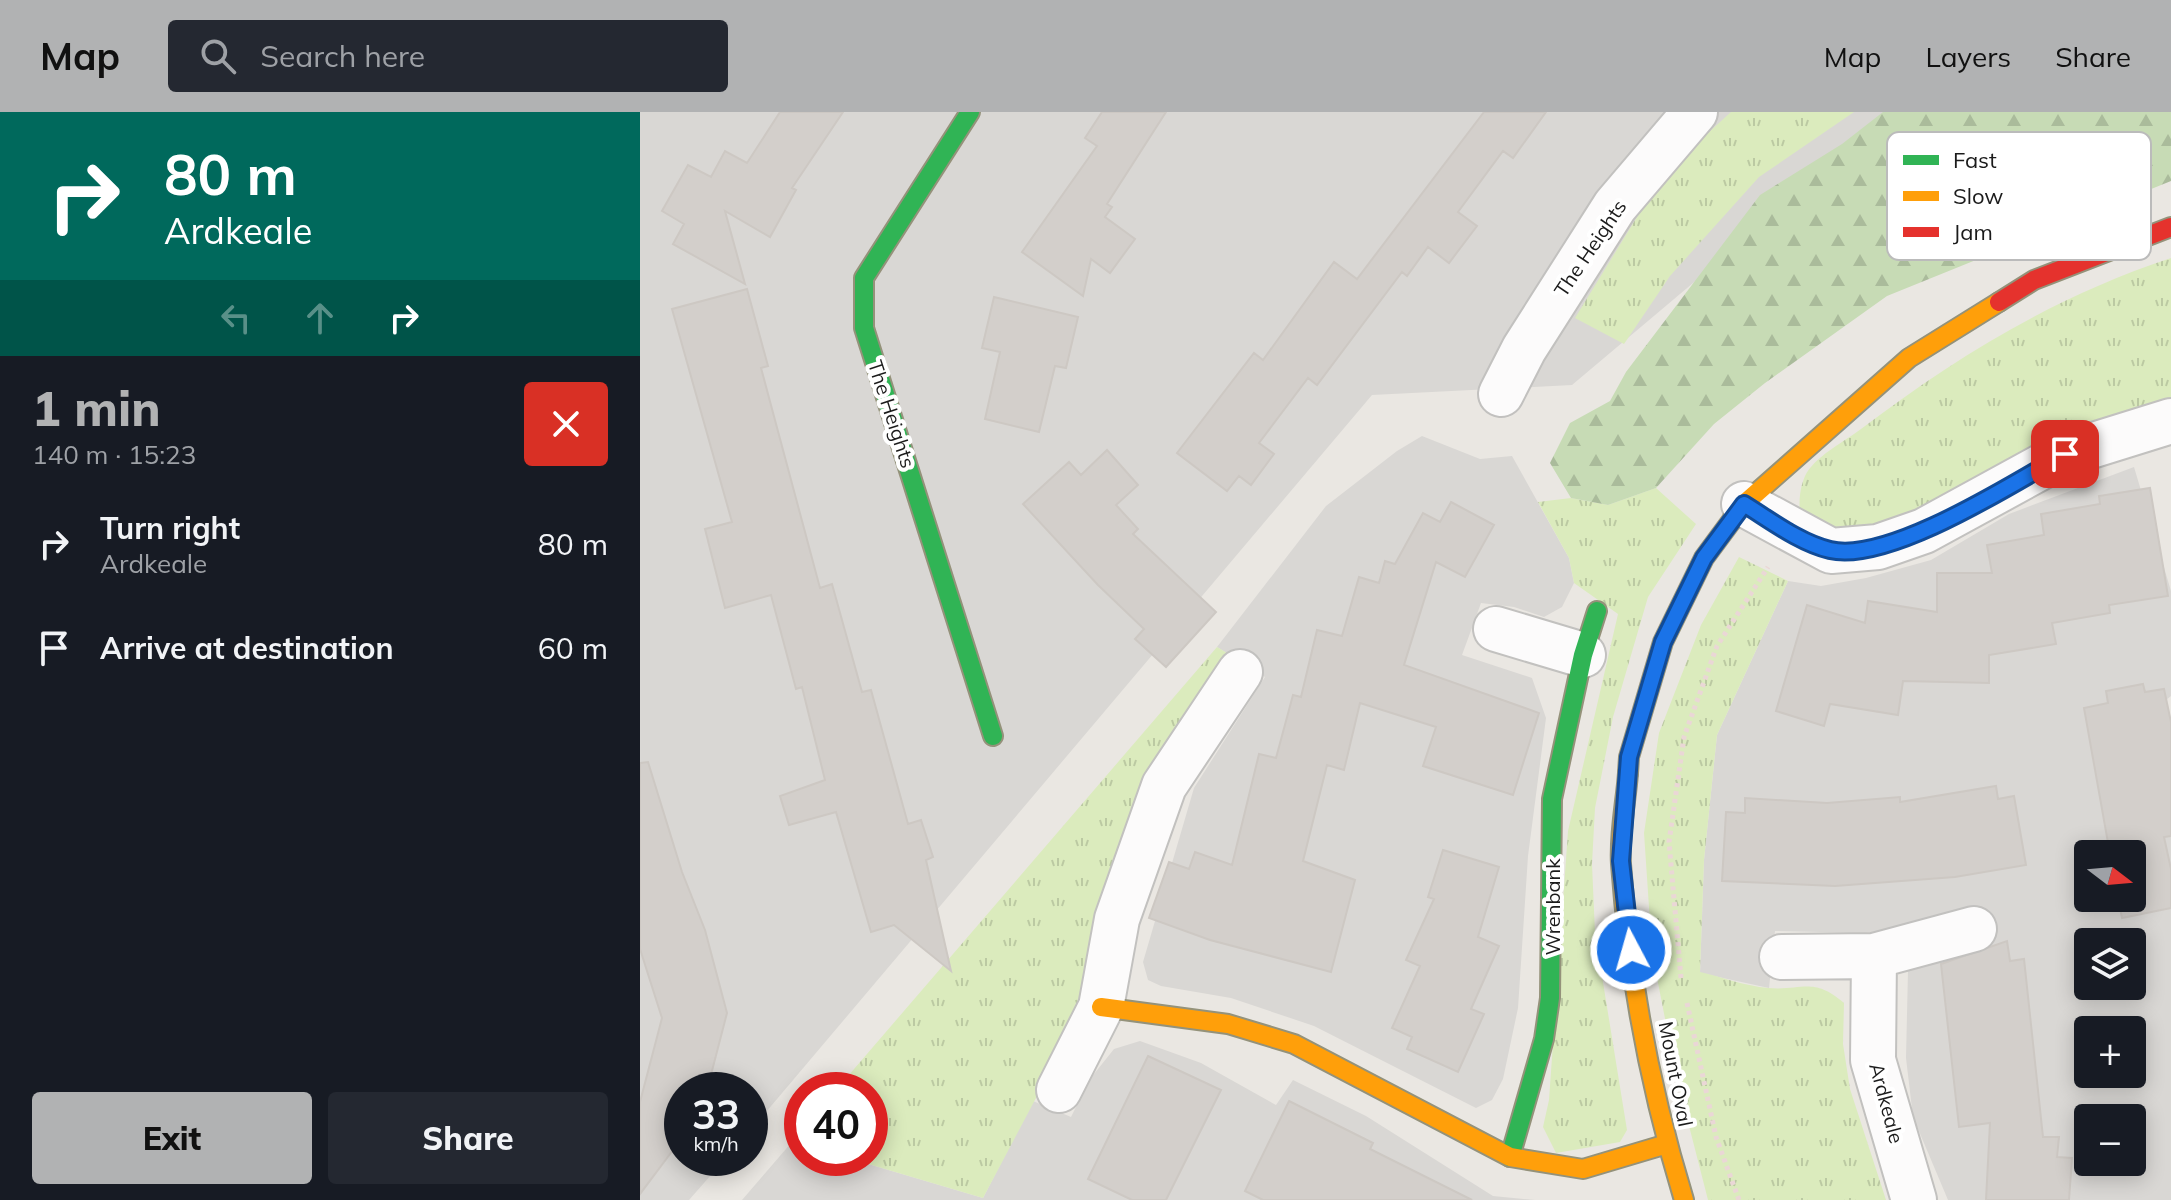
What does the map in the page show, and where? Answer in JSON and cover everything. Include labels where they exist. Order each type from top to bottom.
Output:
[{"type":"main road","name":"The Heights","points":[[970,112],[864,278],[864,328],[993,736]]},
{"type":"main road","name":"Mount Oval","points":[[2151,235],[2171,227]]},
{"type":"main road","name":"Mount Oval","points":[[1684,1200],[1667,1144],[1634,980],[1621,861],[1629,757],[1663,642],[1704,558],[1744,504],[1909,358],[2034,280],[2086,260]]},
{"type":"main road","name":"Wrenbank","points":[[1510,1157],[1544,1039],[1550,998],[1552,799],[1583,655],[1597,611]]},
{"type":"main road","points":[[1101,1007],[1228,1024],[1294,1044],[1510,1157],[1583,1169],[1667,1144]]},
{"type":"street","name":"The Heights","points":[[1501,394],[1524,349],[1615,206],[1695,112]]},
{"type":"street","points":[[1744,504],[1831,551],[1878,547],[1924,531],[2065,454],[2168,434]]},
{"type":"street","points":[[1496,629],[1583,655]]},
{"type":"street","points":[[1059,1090],[1101,1007],[1117,919],[1164,786],[1240,672]]},
{"type":"street","points":[[1782,957],[1874,956],[1974,929]]},
{"type":"street","name":"Ardkeale","points":[[1874,956],[1873,1060],[1914,1200]]},
{"type":"path","points":[[1739,1200],[1716,1137],[1681,978],[1669,842],[1684,737],[1717,646],[1791,532]]},
{"type":"shaded area","points":[[640,112],[1896,112],[1572,385],[1372,395],[800,1072],[784,1072],[784,1091],[768,1110],[768,1072],[664,1072],[664,1176],[710,1176],[689,1200],[640,1200]]},
{"type":"shaded area","points":[[1422,436],[1480,459],[1512,456],[1569,558],[1574,583],[1562,607],[1544,617],[1514,607],[1481,603],[1462,655],[1532,678],[1546,718],[1528,856],[1518,1008],[1503,1079],[1492,1100],[1476,1108],[1314,1026],[1231,998],[1161,986],[1148,980],[1143,962],[1194,788],[1265,677],[1217,647],[1326,506],[1397,451]]},
{"type":"shaded area","points":[[2134,467],[2171,591],[2171,696],[2166,700],[2171,787],[2171,1200],[1948,1200],[1913,1117],[1906,1058],[1909,927],[1865,933],[1775,931],[1769,988],[1700,973],[1704,860],[1717,735],[1788,581],[1821,586],[1866,578],[1931,560],[2009,514]]},
{"type":"shaded area","points":[[1140,1041],[1201,1063],[1276,1105],[1293,1080],[1366,1116],[1493,1196],[1535,1200],[742,1200],[763,1176],[768,1176],[768,1170],[784,1151],[784,1176],[888,1176],[888,1170],[983,1198],[1033,1101],[1071,1117],[1090,1079],[1114,1049]]},
{"type":"green space","points":[[1731,112],[1854,112],[1759,177],[1670,276],[1624,344],[1575,318],[1664,173]]},
{"type":"green space","points":[[1883,112],[2171,112],[2171,181],[2151,189],[2151,132],[1887,132],[1887,260],[1976,260],[1887,296],[1765,383],[1714,424],[1656,488],[1608,505],[1571,498],[1550,463],[1570,423],[1610,401],[1626,372],[1760,195],[1842,144]]},
{"type":"green space","points":[[2171,258],[2171,401],[1859,540],[1800,518],[1801,491],[1809,469],[1897,402],[2009,330],[2088,290]]},
{"type":"green space","points":[[1656,488],[1696,524],[1648,597],[1613,717],[1595,808],[1592,864],[1595,933],[1627,1130],[1620,1142],[1556,1153],[1543,1127],[1549,1100],[1568,831],[1618,614],[1574,583],[1569,558],[1538,502],[1571,498],[1608,505]]},
{"type":"green space","points":[[1739,557],[1788,581],[1717,735],[1704,860],[1700,972],[1759,987],[1815,987],[1844,1003],[1843,1044],[1850,1089],[1886,1200],[1708,1200],[1676,1075],[1652,952],[1644,833],[1659,733],[1701,625]]},
{"type":"green space","points":[[1217,647],[1232,656],[1168,745],[1129,815],[1102,894],[1089,951],[1087,988],[1073,1028],[983,1198],[888,1170],[888,1072],[851,1072]]},
{"type":"building","points":[[780,112],[843,112],[792,188],[796,190],[770,237],[725,211],[745,284],[673,244],[684,224],[662,211],[688,165],[711,177],[725,151],[747,163]]},
{"type":"building","points":[[1102,112],[1166,112],[1107,204],[1112,207],[1105,217],[1135,239],[1110,273],[1091,259],[1083,296],[1022,252],[1097,146],[1085,138]]},
{"type":"building","points":[[1484,112],[1546,112],[1513,158],[1503,151],[1458,212],[1477,226],[1449,263],[1428,247],[1407,276],[1402,272],[1317,385],[1308,378],[1259,443],[1274,454],[1251,485],[1239,476],[1227,491],[1177,453],[1254,353],[1263,360],[1334,262],[1357,279]]},
{"type":"building","points":[[747,289],[768,366],[761,368],[820,588],[832,584],[862,692],[871,690],[908,824],[921,820],[933,857],[926,860],[951,971],[894,925],[871,932],[836,812],[789,825],[780,796],[825,780],[802,687],[796,689],[771,595],[725,608],[705,529],[732,522],[672,309]]},
{"type":"building","points":[[994,297],[1078,317],[1066,368],[1055,366],[1039,432],[985,419],[1000,352],[982,348]]},
{"type":"building","points":[[1107,450],[1138,485],[1116,505],[1138,529],[1133,534],[1216,612],[1166,667],[1135,639],[1144,629],[1098,585],[1023,504],[1069,462],[1081,475]]},
{"type":"building","points":[[2150,488],[2168,596],[2109,605],[2110,613],[2052,623],[2056,644],[1989,655],[1989,683],[1903,681],[1898,715],[1830,704],[1824,726],[1776,711],[1807,605],[1865,623],[1868,601],[1937,612],[1937,573],[1992,573],[1987,545],[2044,535],[2041,514],[2100,504],[2099,496]]},
{"type":"building","points":[[1451,502],[1494,525],[1465,577],[1436,562],[1404,665],[1539,713],[1513,795],[1423,766],[1436,727],[1360,703],[1344,770],[1327,765],[1303,861],[1355,880],[1331,972],[1210,940],[1149,918],[1169,862],[1189,869],[1195,852],[1232,865],[1259,754],[1276,758],[1293,695],[1301,697],[1317,630],[1342,636],[1359,577],[1379,583],[1385,561],[1395,564],[1423,513],[1440,522]]},
{"type":"building","points":[[2143,684],[2145,692],[2164,689],[2171,722],[2171,836],[2164,837],[2171,869],[2171,908],[2122,918],[2121,912],[2146,912],[2146,840],[2108,840],[2084,708],[2108,703],[2106,691]]},
{"type":"building","points":[[648,762],[682,872],[705,930],[727,1013],[712,1072],[664,1072],[664,1162],[640,1194],[640,1102],[662,1018],[640,949],[640,763]]},
{"type":"building","points":[[1996,786],[1998,799],[2014,796],[2026,865],[1955,877],[1835,886],[1722,881],[1726,812],[1745,813],[1745,798],[1827,803],[1900,797],[1900,802]]},
{"type":"building","points":[[1443,850],[1499,867],[1478,937],[1499,946],[1471,1009],[1484,1014],[1458,1072],[1407,1049],[1412,1037],[1392,1028],[1420,966],[1406,960],[1434,899],[1428,897]]},
{"type":"building","points":[[2007,941],[2010,961],[2024,959],[2043,1137],[2059,1137],[2057,1157],[2072,1158],[2069,1200],[1986,1200],[1990,1123],[1959,1127],[1941,964]]},
{"type":"building","points":[[1148,1056],[1221,1090],[1166,1200],[1132,1200],[1088,1179]]},
{"type":"building","points":[[1289,1101],[1373,1143],[1370,1149],[1472,1200],[1263,1200],[1245,1191]]},
{"type":"traffic: fast","points":[[970,112],[864,278],[864,328],[993,736]]},
{"type":"traffic: fast","points":[[1510,1157],[1544,1039],[1550,998],[1552,799],[1583,655],[1597,611]]},
{"type":"traffic: slow","points":[[1744,504],[1909,358],[1999,302]]},
{"type":"traffic: slow","points":[[1628,773],[1621,853],[1630,949],[1661,1118],[1684,1200]]},
{"type":"traffic: slow","points":[[1101,1007],[1228,1024],[1294,1044],[1510,1157],[1583,1169],[1667,1144]]},
{"type":"traffic: jam","points":[[2151,235],[2171,227]]},
{"type":"traffic: jam","points":[[1999,302],[2034,280],[2086,260]]},
{"type":"traffic: jam","points":[[1628,773],[1629,757],[1663,642],[1704,558],[1744,504]]},
{"type":"route","points":[[1631,950],[1621,861],[1629,757],[1663,642],[1704,558],[1744,504],[1831,551],[1878,547],[1924,531],[2065,454]]}]
